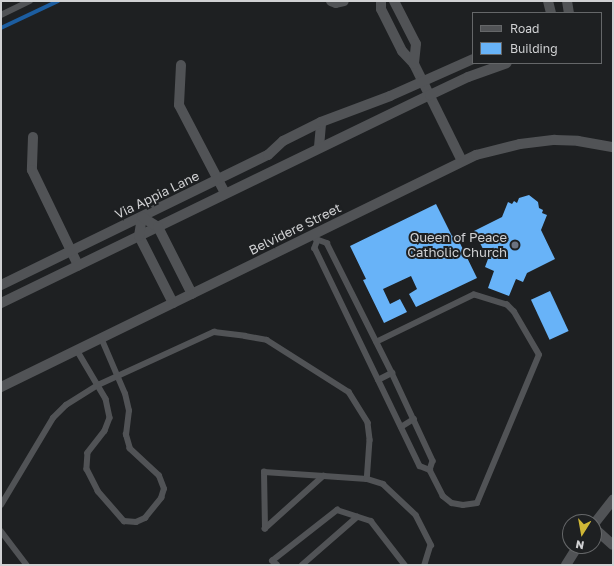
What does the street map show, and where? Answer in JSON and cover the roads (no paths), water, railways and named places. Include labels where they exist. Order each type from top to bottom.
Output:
[{"type":"street","points":[[331,1],[336,3],[344,1]]},
{"type":"street","points":[[381,1],[381,9],[402,51],[414,64],[462,161]]},
{"type":"street","points":[[394,1],[416,44],[414,64]]},
{"type":"street","points":[[548,1],[551,12]]},
{"type":"street","points":[[567,1],[569,12]]},
{"type":"street","name":"Via Appia Lane","points":[[1,285],[268,155],[283,142],[321,122],[390,96],[472,59]]},
{"type":"street","points":[[1,303],[225,193],[430,95],[468,77],[504,64]]},
{"type":"street","points":[[181,65],[179,105],[225,193]]},
{"type":"street","points":[[319,148],[321,122]]},
{"type":"street","points":[[33,137],[32,170],[78,265]]},
{"type":"street","name":"Belvidere Street","points":[[1,387],[172,303],[316,237],[462,161],[491,150],[534,142],[555,140],[578,141],[613,147]]},
{"type":"street","points":[[172,303],[139,236],[142,217],[158,227],[192,294]]},
{"type":"street","points":[[602,514],[613,500]]},
{"type":"street","points":[[602,535],[613,545]]},
{"type":"street","points":[[566,565],[573,554]]},
{"type":"lane","points":[[1,15],[30,1]]},
{"type":"lane","points":[[377,342],[474,295],[507,305],[514,312],[539,355],[477,503],[463,505],[452,503],[443,496],[430,470],[420,466],[315,248],[316,237],[327,243],[377,342],[433,461],[430,470]]},
{"type":"lane","points":[[1,505],[53,418],[66,405],[98,385],[214,332],[267,340],[348,392],[368,423],[370,440],[367,479]]},
{"type":"lane","points":[[77,350],[106,399],[110,418],[105,431],[88,453],[87,469],[98,491],[124,521],[136,522],[145,518],[161,498],[164,489],[159,476],[130,449],[126,435],[129,411],[126,394],[102,338]]},
{"type":"lane","points":[[378,380],[392,373]]},
{"type":"lane","points":[[401,427],[414,419]]},
{"type":"lane","points":[[324,476],[265,529],[264,472],[324,476],[367,479],[383,484],[416,515],[431,544],[426,565]]},
{"type":"lane","points":[[273,564],[337,510],[371,521],[405,565]]},
{"type":"lane","points":[[302,565],[357,517]]},
{"type":"lane","points":[[1,531],[27,565]]},
{"type":"waterway","points":[[1,28],[58,1]]},
{"type":"place","name":"Queen of Peace Catholic Church","points":[[515,245]]}]
